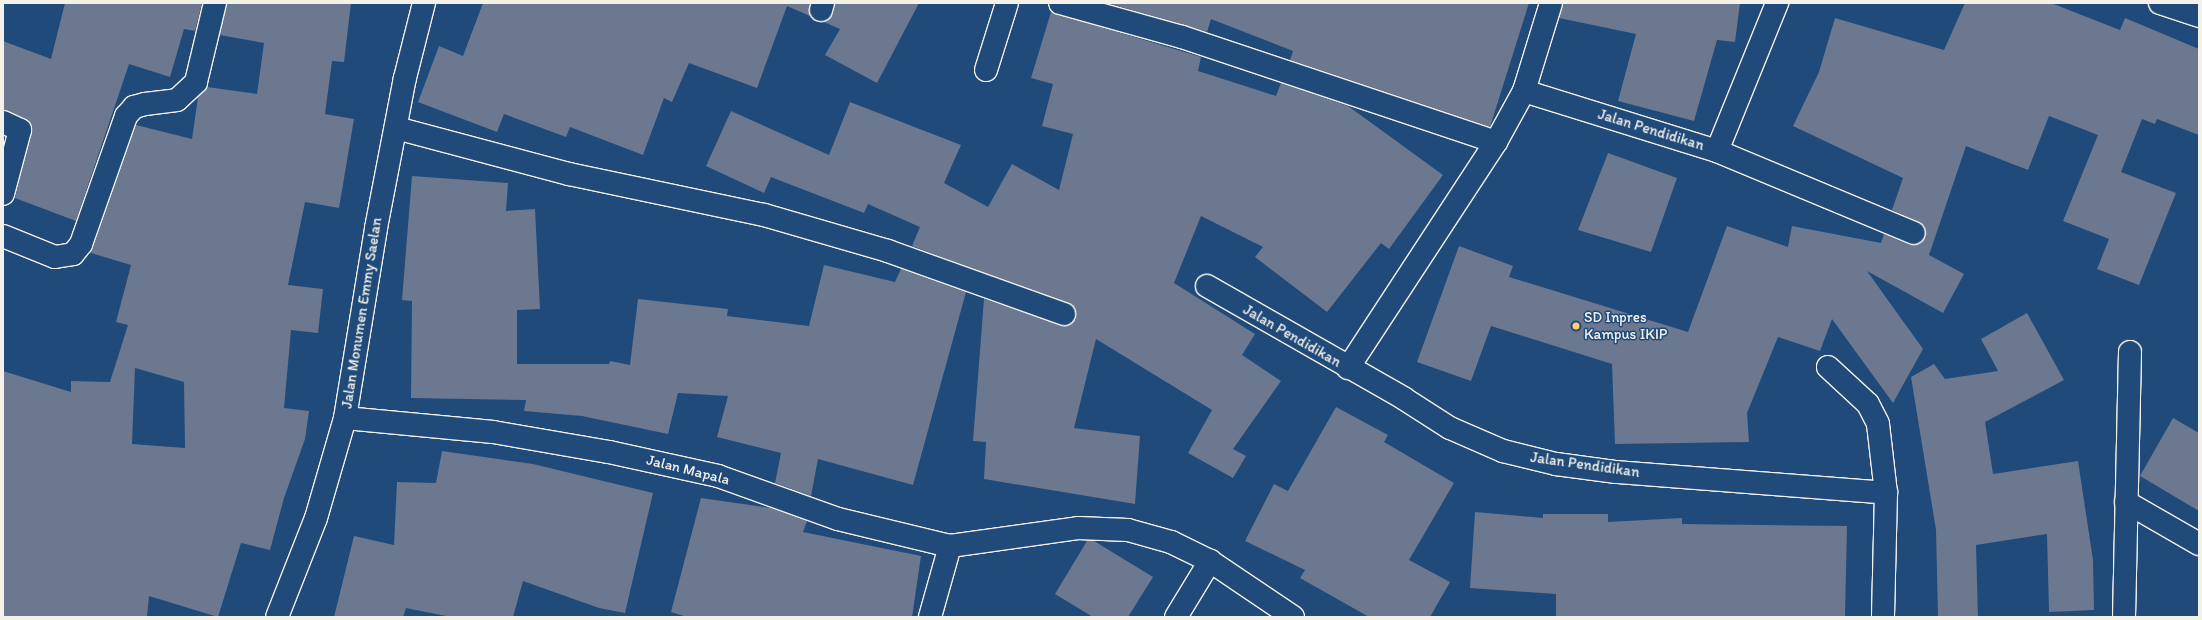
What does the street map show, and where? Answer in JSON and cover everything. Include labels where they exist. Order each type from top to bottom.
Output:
[{"type":"street","points":[[3,236],[55,257],[73,254],[81,244],[126,116],[134,107],[177,100],[196,82],[215,3]]},
{"type":"street","name":"Jalan Monumen Emmy Saelan","points":[[277,617],[316,518],[345,418],[396,128],[424,3]]},
{"type":"street","points":[[986,70],[1006,3]]},
{"type":"street","points":[[1060,3],[1182,36],[1496,142]]},
{"type":"street","points":[[1348,368],[1496,142],[1524,91],[1551,3]]},
{"type":"street","name":"Jalan Pendidikan","points":[[1524,91],[1717,151],[1777,3]]},
{"type":"street","points":[[2160,3],[2199,16]]},
{"type":"street","points":[[3,122],[20,130],[3,194]]},
{"type":"street","points":[[396,128],[576,176],[764,215],[888,251],[1064,314]]},
{"type":"street","points":[[1717,151],[1914,233]]},
{"type":"street","name":"Jalan Pendidikan","points":[[1207,286],[1474,440],[1556,464],[1886,493]]},
{"type":"street","points":[[2124,617],[2130,352]]},
{"type":"street","points":[[1828,368],[1868,404],[1875,415],[1886,493],[1883,617]]},
{"type":"street","name":"Jalan Mapala","points":[[345,418],[493,432],[609,452],[718,476],[838,519],[950,546]]},
{"type":"street","points":[[2126,502],[2199,544]]},
{"type":"street","points":[[930,617],[950,546],[1106,527],[1171,542],[1210,561],[1292,617]]},
{"type":"street","points":[[1176,617],[1210,561]]},
{"type":"building","points":[[65,3],[202,3],[195,31],[184,29],[170,77],[129,64],[76,221],[15,198],[32,128],[26,119],[3,110],[3,41],[51,59]]},
{"type":"building","points":[[227,3],[351,3],[344,62],[332,61],[325,114],[354,119],[339,208],[305,202],[288,285],[323,289],[318,333],[291,330],[284,408],[309,411],[305,439],[284,498],[270,550],[241,543],[218,617],[149,596],[147,617],[3,617],[3,371],[71,392],[71,381],[110,382],[128,325],[116,322],[131,265],[91,253],[136,125],[192,139],[198,97],[207,87],[257,94],[264,43],[220,35]],"holes":[[[135,368],[184,382],[185,448],[132,444]]]},
{"type":"building","points":[[483,3],[810,3],[810,16],[787,6],[757,88],[689,63],[672,102],[664,98],[643,155],[570,127],[566,137],[504,114],[497,132],[418,102],[439,46],[463,56]]},
{"type":"building","points":[[835,3],[919,3],[877,83],[825,55],[840,29],[824,22],[833,14]]},
{"type":"building","points":[[1107,3],[1529,3],[1490,127],[1290,60],[1293,51],[1211,19],[1207,32]]},
{"type":"building","points":[[1563,3],[1740,3],[1735,42],[1717,40],[1694,121],[1618,101],[1636,34],[1559,18]]},
{"type":"building","points":[[1965,3],[2051,3],[2120,30],[2125,18],[2199,49],[2199,135],[2157,119],[2155,124],[2142,119],[2121,172],[2176,193],[2139,285],[2097,269],[2109,239],[2063,221],[2098,135],[2049,116],[2028,170],[1966,146],[1929,255],[1964,274],[1943,313],[1867,271],[1923,349],[1893,403],[1832,319],[1820,351],[1778,337],[1747,413],[1749,442],[1615,444],[1612,364],[1491,326],[1471,381],[1417,362],[1459,246],[1513,266],[1509,277],[1688,332],[1727,226],[1788,247],[1792,226],[1881,243],[1884,234],[1910,245],[1921,243],[1926,232],[1924,225],[1892,210],[1903,178],[1793,126],[1819,72],[1835,18],[1944,50]]},
{"type":"building","points":[[1051,12],[1201,57],[1198,71],[1276,96],[1281,83],[1348,106],[1443,175],[1389,249],[1381,243],[1327,312],[1255,257],[1263,247],[1201,216],[1174,283],[1255,334],[1242,355],[1281,381],[1233,449],[1246,456],[1233,478],[1188,453],[1212,410],[1096,339],[1074,428],[1140,436],[1135,504],[984,479],[986,442],[973,441],[984,299],[1066,326],[1076,319],[1073,306],[912,246],[920,227],[868,204],[864,213],[771,177],[764,193],[706,166],[731,111],[829,155],[850,102],[961,145],[944,183],[988,207],[1012,164],[1059,190],[1073,134],[1042,126],[1053,84],[1031,78]]},
{"type":"building","points":[[1608,153],[1677,178],[1651,252],[1578,230]]},
{"type":"building","points":[[412,176],[508,183],[506,211],[535,209],[540,309],[517,310],[517,364],[609,364],[610,361],[630,365],[638,299],[728,309],[727,316],[809,326],[824,265],[895,282],[901,269],[966,292],[913,485],[818,459],[811,496],[775,483],[781,453],[717,437],[728,396],[678,393],[668,434],[582,416],[524,411],[526,400],[411,398],[412,301],[402,300]]},
{"type":"building","points":[[2027,313],[2064,380],[1985,422],[1993,474],[2078,461],[2093,560],[2094,610],[2049,612],[2047,534],[1976,545],[1978,617],[1938,617],[1936,530],[1911,377],[1934,364],[1945,379],[1998,371],[1981,339]]},
{"type":"building","points":[[1336,407],[1388,435],[1384,442],[1454,483],[1409,560],[1450,582],[1430,617],[1369,617],[1300,578],[1305,570],[1245,541],[1274,484],[1288,491]]},
{"type":"building","points":[[2173,418],[2199,433],[2199,511],[2140,476]]},
{"type":"building","points":[[442,451],[533,464],[653,493],[625,613],[599,608],[523,581],[513,617],[451,617],[406,608],[403,617],[334,617],[354,536],[394,545],[397,482],[436,483]]},
{"type":"building","points":[[701,498],[771,508],[807,521],[803,532],[921,556],[912,617],[687,617],[671,612]]},
{"type":"building","points":[[1475,512],[1543,518],[1543,514],[1608,514],[1608,522],[1682,518],[1682,524],[1847,526],[1845,617],[1556,617],[1556,594],[1470,588]]},
{"type":"building","points":[[1087,541],[1094,541],[1153,577],[1128,617],[1093,617],[1055,594]]},
{"type":"place","name":"SD Inpres Kampus IKIP","points":[[1576,326]]}]
